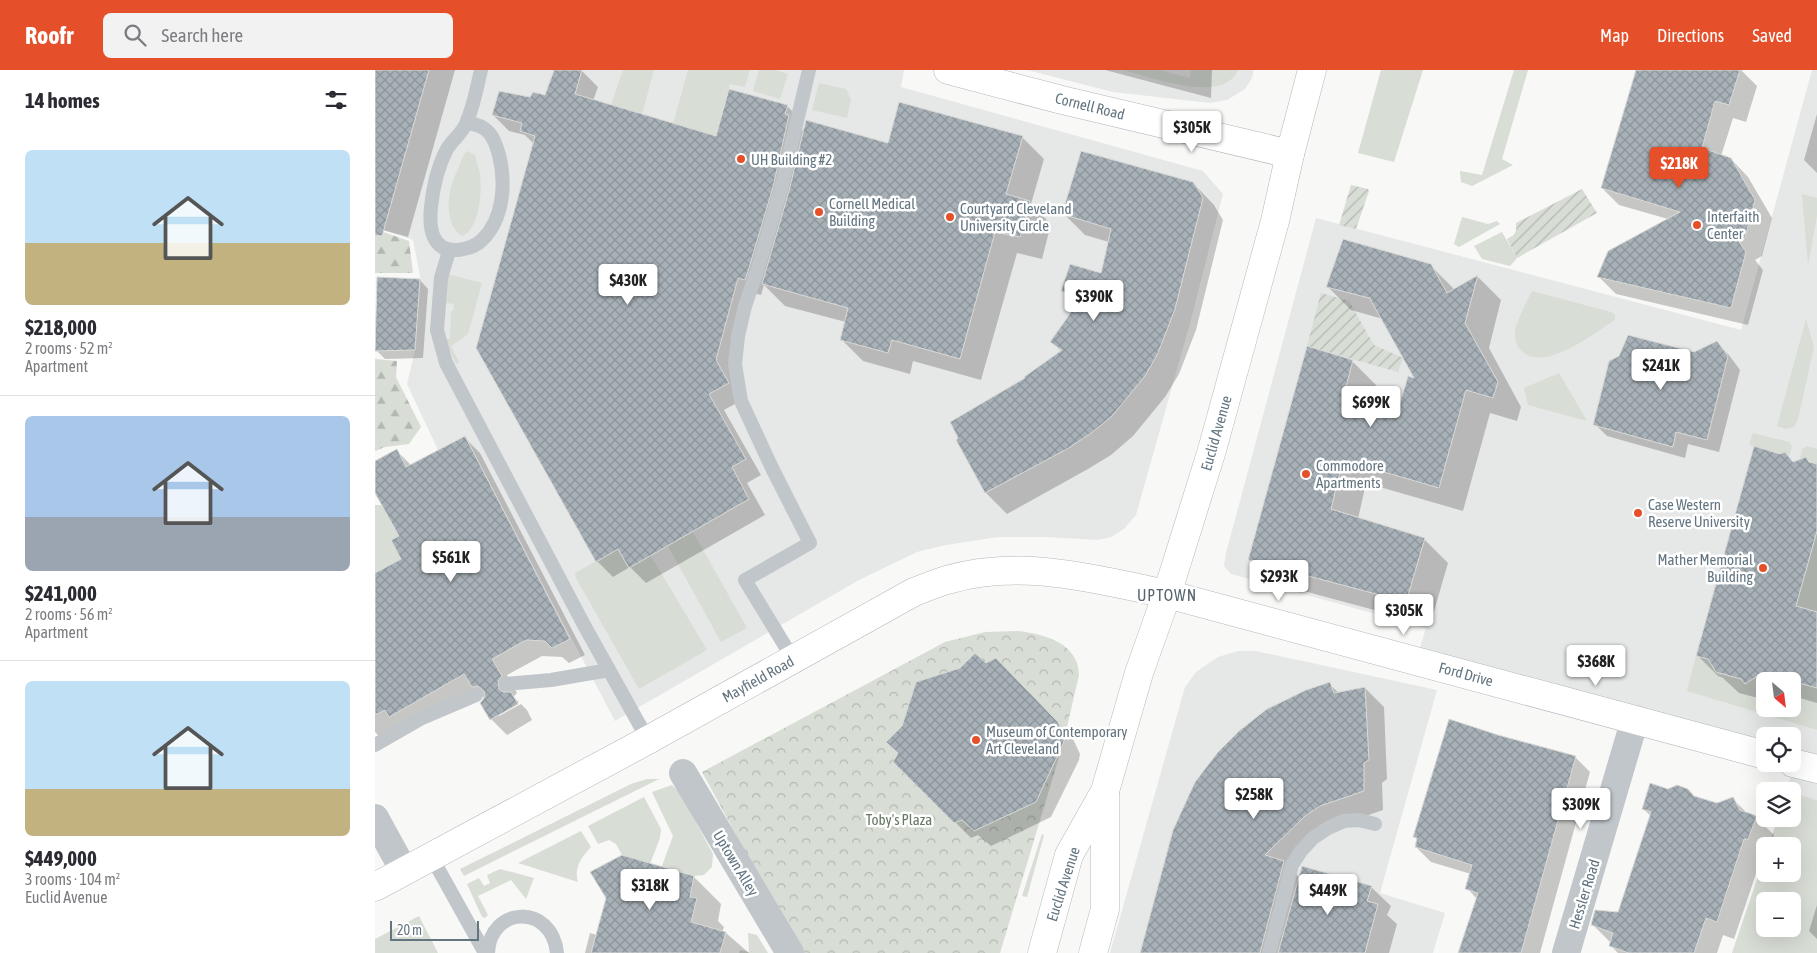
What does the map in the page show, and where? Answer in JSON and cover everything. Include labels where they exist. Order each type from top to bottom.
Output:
[{"type":"main road","name":"Cornell Road","points":[[948,70],[1062,100],[1290,154]]},
{"type":"main road","name":"Euclid Avenue","points":[[1042,953],[1069,855],[1105,791],[1139,673],[1167,594],[1212,450],[1275,221],[1312,70]]},
{"type":"main road","name":"Mayfield Road","points":[[375,887],[648,740],[914,592],[947,580],[968,575],[1024,570],[1058,572],[1167,594]]},
{"type":"main road","name":"Ford Drive","points":[[1167,594],[1756,753]]},
{"type":"main road","points":[[1801,765],[1817,769]]},
{"type":"main road","name":"Euclid Avenue","points":[[1093,953],[1105,909],[1105,791]]},
{"type":"street","name":"Hessler Road","points":[[1566,953],[1635,719]]},
{"type":"street","name":"Uptown Alley","points":[[683,773],[790,953]]},
{"type":"street","points":[[375,818],[404,871]]},
{"type":"lane","points":[[467,123],[478,124],[485,129],[496,144],[503,177],[501,202],[491,228],[482,240],[470,248],[449,250],[440,245],[432,235],[429,221],[432,197],[447,149],[467,123],[481,70]]},
{"type":"lane","points":[[793,659],[745,580],[810,543],[741,401],[735,364],[737,336],[781,189],[809,70]]},
{"type":"lane","points":[[449,250],[441,278],[437,330],[446,363],[565,590],[648,740]]},
{"type":"lane","points":[[506,684],[551,680],[609,670]]},
{"type":"lane","points":[[375,745],[422,718],[476,695]]},
{"type":"lane","points":[[1269,953],[1292,865],[1301,851],[1313,838],[1328,828],[1344,821],[1359,820],[1375,824]]},
{"type":"lane","points":[[431,856],[487,953]]},
{"type":"lane","points":[[487,953],[495,931],[507,920],[523,916],[543,923],[551,931],[557,953]]},
{"type":"shaded area","points":[[375,70],[904,70],[901,87],[1203,171],[1223,194],[1192,316],[1136,515],[1124,529],[1111,537],[1098,540],[998,537],[946,545],[917,552],[859,580],[615,721],[465,436],[438,450],[407,384],[415,350],[420,276],[413,240],[375,227]]},
{"type":"shaded area","points":[[1027,70],[1254,70],[1252,78],[1245,89],[1227,100],[1210,103],[1113,92]]},
{"type":"shaded area","name":"Case Western Reserve University","points":[[1812,70],[1817,70],[1817,953],[1732,953],[1756,882],[1801,882],[1801,837],[1771,837],[1775,827],[1801,827],[1801,782],[1789,782],[1791,772],[1801,772],[1801,727],[1756,727],[1756,753],[1416,661],[1426,628],[1231,574],[1224,566],[1316,218],[1741,330]]},
{"type":"shaded area","points":[[1238,651],[1256,651],[1437,690],[1380,893],[1445,913],[1433,953],[1110,953],[1185,687],[1196,672],[1218,657]]},
{"type":"green space","points":[[623,70],[654,70],[642,114],[611,105]]},
{"type":"green space","points":[[688,70],[750,70],[745,87],[730,84],[694,212],[673,124]]},
{"type":"green space","points":[[759,70],[775,70],[788,74],[780,99],[753,91]]},
{"type":"green space","points":[[1123,70],[1160,70],[1190,78],[1191,70],[1238,70],[1230,80],[1218,86],[1202,87],[1185,86]]},
{"type":"green space","points":[[1381,70],[1423,70],[1394,162],[1358,153]]},
{"type":"green space","points":[[1514,70],[1528,70],[1502,159],[1513,165],[1472,186],[1461,182],[1460,171],[1482,175]]},
{"type":"green space","points":[[819,83],[846,89],[851,100],[847,118],[812,110]]},
{"type":"green space","points":[[467,151],[475,155],[480,174],[481,190],[479,209],[473,226],[462,236],[457,232],[450,219],[449,205],[453,180]]},
{"type":"green space","points":[[1351,185],[1368,189],[1369,191],[1356,229],[1339,225]]},
{"type":"green space","points":[[1582,189],[1597,213],[1517,258],[1507,239],[1515,233],[1516,223]]},
{"type":"green space","points":[[1802,194],[1817,198],[1817,216],[1808,265]]},
{"type":"green space","points":[[1462,217],[1488,224],[1497,221],[1500,224],[1459,247],[1454,244]]},
{"type":"green space","points":[[375,229],[409,241],[413,273],[375,273]]},
{"type":"green space","points":[[1502,232],[1517,258],[1510,266],[1482,259],[1474,246]]},
{"type":"green space","points":[[447,274],[482,283],[468,334],[451,346],[459,362],[456,364],[444,338],[450,339],[451,311],[453,311],[454,304],[446,303]]},
{"type":"green space","points":[[1532,291],[1611,312],[1615,315],[1615,320],[1569,349],[1543,357],[1532,357],[1519,348],[1515,330]]},
{"type":"green space","points":[[1321,293],[1349,301],[1374,345],[1403,358],[1398,372],[1307,346]]},
{"type":"green space","points":[[1806,319],[1814,347],[1798,419],[1794,427],[1786,429],[1777,426]]},
{"type":"green space","points":[[375,359],[397,361],[396,377],[421,427],[409,444],[385,447],[375,451]]},
{"type":"green space","points":[[1559,373],[1587,421],[1528,405],[1524,388]]},
{"type":"green space","points":[[1753,433],[1789,442],[1792,446],[1789,456],[1785,452],[1780,454],[1749,445]]},
{"type":"green space","points":[[1807,446],[1817,449],[1817,464],[1809,462],[1806,457],[1800,459],[1802,449]]},
{"type":"green space","points":[[375,505],[382,505],[399,536],[391,540],[401,559],[375,573]]},
{"type":"green space","points":[[1817,531],[1817,612],[1796,606]]},
{"type":"green space","points":[[693,532],[747,628],[721,642],[668,546]]},
{"type":"green space","points":[[618,549],[629,568],[651,556],[707,650],[639,689],[576,578],[575,573]]},
{"type":"green space","name":"Toby's Plaza","points":[[1019,631],[1040,635],[1059,642],[1073,655],[1079,675],[1063,744],[1000,953],[800,953],[702,772],[945,642],[985,632]]},
{"type":"green space","points":[[1696,656],[1718,661],[1715,671],[1718,675],[1733,677],[1746,683],[1751,680],[1753,671],[1757,672],[1756,712],[1687,691]]},
{"type":"green space","points":[[1801,684],[1817,688],[1817,730],[1777,718],[1801,718]]},
{"type":"green space","points":[[647,779],[659,779],[464,876],[460,869],[631,784]]},
{"type":"green space","points":[[672,785],[680,793],[713,854],[712,867],[704,875],[694,876],[662,866],[673,836],[652,792]]},
{"type":"green space","points":[[1801,795],[1817,800],[1817,953],[1732,953],[1756,882],[1801,882],[1801,837],[1771,837],[1775,827],[1801,827]]},
{"type":"green space","points":[[644,797],[661,829],[660,838],[650,864],[622,855],[616,844],[609,840],[598,844],[588,826]]},
{"type":"green space","points":[[581,831],[591,847],[579,863],[577,872],[578,882],[518,863]]},
{"type":"green space","points":[[1042,834],[1044,835],[1027,897],[1022,896]]},
{"type":"green space","points":[[500,869],[534,878],[526,899],[511,880],[478,896],[488,915],[485,918],[482,917],[467,884],[479,878],[484,886],[490,883],[487,875]]},
{"type":"green space","points":[[419,916],[438,953],[375,953],[375,939]]},
{"type":"green space","points":[[748,933],[757,935],[768,953],[739,953],[740,950],[749,952]]},
{"type":"building","points":[[375,70],[429,70],[382,236],[375,235]]},
{"type":"building","points":[[554,70],[582,70],[575,94],[716,136],[729,89],[788,105],[785,114],[789,115],[773,187],[745,280],[738,278],[716,360],[729,383],[709,394],[746,459],[732,467],[749,499],[629,568],[618,549],[596,562],[476,348],[535,136],[520,131],[522,123],[492,115],[499,91],[530,97],[533,92],[545,95]]},
{"type":"building","points":[[1636,70],[1740,70],[1729,105],[1715,101],[1702,148],[1731,158],[1755,200],[1745,238],[1739,242],[1746,252],[1731,308],[1597,277],[1608,251],[1680,212],[1601,188]]},
{"type":"building","name":"Courtyard Cleveland University Circle","points":[[899,102],[1023,136],[1006,194],[1030,201],[1020,237],[995,232],[960,359],[892,340],[888,353],[840,340],[848,308],[762,284],[789,191],[806,120],[888,143]]},
{"type":"building","points":[[1081,151],[1193,182],[1199,191],[1203,198],[1175,309],[1158,353],[1145,376],[1112,416],[1090,434],[1067,449],[985,493],[956,440],[958,438],[950,422],[1025,378],[1062,350],[1050,342],[1081,298],[1061,291],[1070,264],[1101,273],[1111,229],[1062,214]]},
{"type":"building","name":"Commodore Apartments","points":[[1343,239],[1431,264],[1447,293],[1478,275],[1465,323],[1498,382],[1493,398],[1466,390],[1439,488],[1343,460],[1331,509],[1425,538],[1406,602],[1248,560],[1307,346],[1353,360],[1344,394],[1398,410],[1408,376],[1414,378],[1369,297],[1326,287]]},
{"type":"building","points":[[377,277],[420,279],[415,350],[375,351]]},
{"type":"building","points":[[1628,335],[1694,352],[1717,341],[1728,356],[1707,440],[1676,432],[1673,447],[1593,425],[1609,361],[1619,356]]},
{"type":"building","points":[[465,436],[570,639],[552,648],[545,641],[526,640],[492,659],[502,676],[498,681],[499,689],[503,692],[511,692],[518,704],[490,720],[480,703],[485,697],[484,691],[478,686],[472,687],[464,674],[389,717],[385,710],[375,715],[375,573],[401,559],[391,540],[399,536],[375,493],[375,461],[397,449],[406,467]]},
{"type":"building","name":"Mather Memorial Building","points":[[1754,446],[1780,454],[1785,452],[1793,462],[1806,457],[1809,462],[1817,464],[1817,531],[1796,606],[1817,612],[1817,688],[1801,684],[1801,672],[1756,672],[1756,677],[1745,684],[1741,679],[1716,672],[1708,659],[1696,656]]},
{"type":"building","name":"Museum of Contemporary Art Cleveland","points":[[975,653],[986,663],[996,658],[1058,722],[1065,737],[1036,802],[974,831],[962,820],[954,823],[893,762],[898,753],[886,742],[902,726],[916,682],[960,668]]},
{"type":"building","points":[[1330,682],[1334,693],[1365,687],[1369,760],[1364,763],[1364,791],[1320,806],[1305,816],[1265,855],[1284,861],[1260,953],[1140,953],[1173,830],[1195,782],[1218,752],[1239,731],[1267,709],[1306,690]]},
{"type":"building","points":[[1449,719],[1498,735],[1576,756],[1521,953],[1458,953],[1478,893],[1465,889],[1472,865],[1415,847],[1417,838],[1413,837]]},
{"type":"building","points":[[1650,783],[1668,789],[1677,785],[1688,789],[1694,796],[1717,803],[1733,797],[1740,810],[1756,816],[1748,839],[1744,839],[1717,922],[1706,918],[1694,953],[1629,953],[1609,946],[1613,933],[1591,925],[1595,910],[1618,912],[1651,812],[1642,809]]},
{"type":"building","points":[[622,855],[694,876],[690,897],[697,898],[691,922],[726,932],[720,953],[591,953],[606,898],[590,872]]},
{"type":"building","points":[[1302,866],[1372,886],[1367,901],[1378,904],[1365,953],[1278,953]]},
{"type":"place","name":"UH Building #2","points":[[741,159]]},
{"type":"place","name":"Cornell Medical Building","points":[[819,212]]},
{"type":"place","name":"Courtyard Cleveland University Circle","points":[[950,217]]},
{"type":"place","name":"Interfaith Center","points":[[1697,225]]},
{"type":"place","name":"Commodore Apartments","points":[[1306,474]]},
{"type":"place","name":"Case Western Reserve University","points":[[1638,513]]},
{"type":"place","name":"Mather Memorial Building","points":[[1763,568]]},
{"type":"place","name":"Museum of Contemporary Art Cleveland","points":[[976,740]]},
{"type":"district","name":"UPTOWN","points":[[1167,595]]}]
